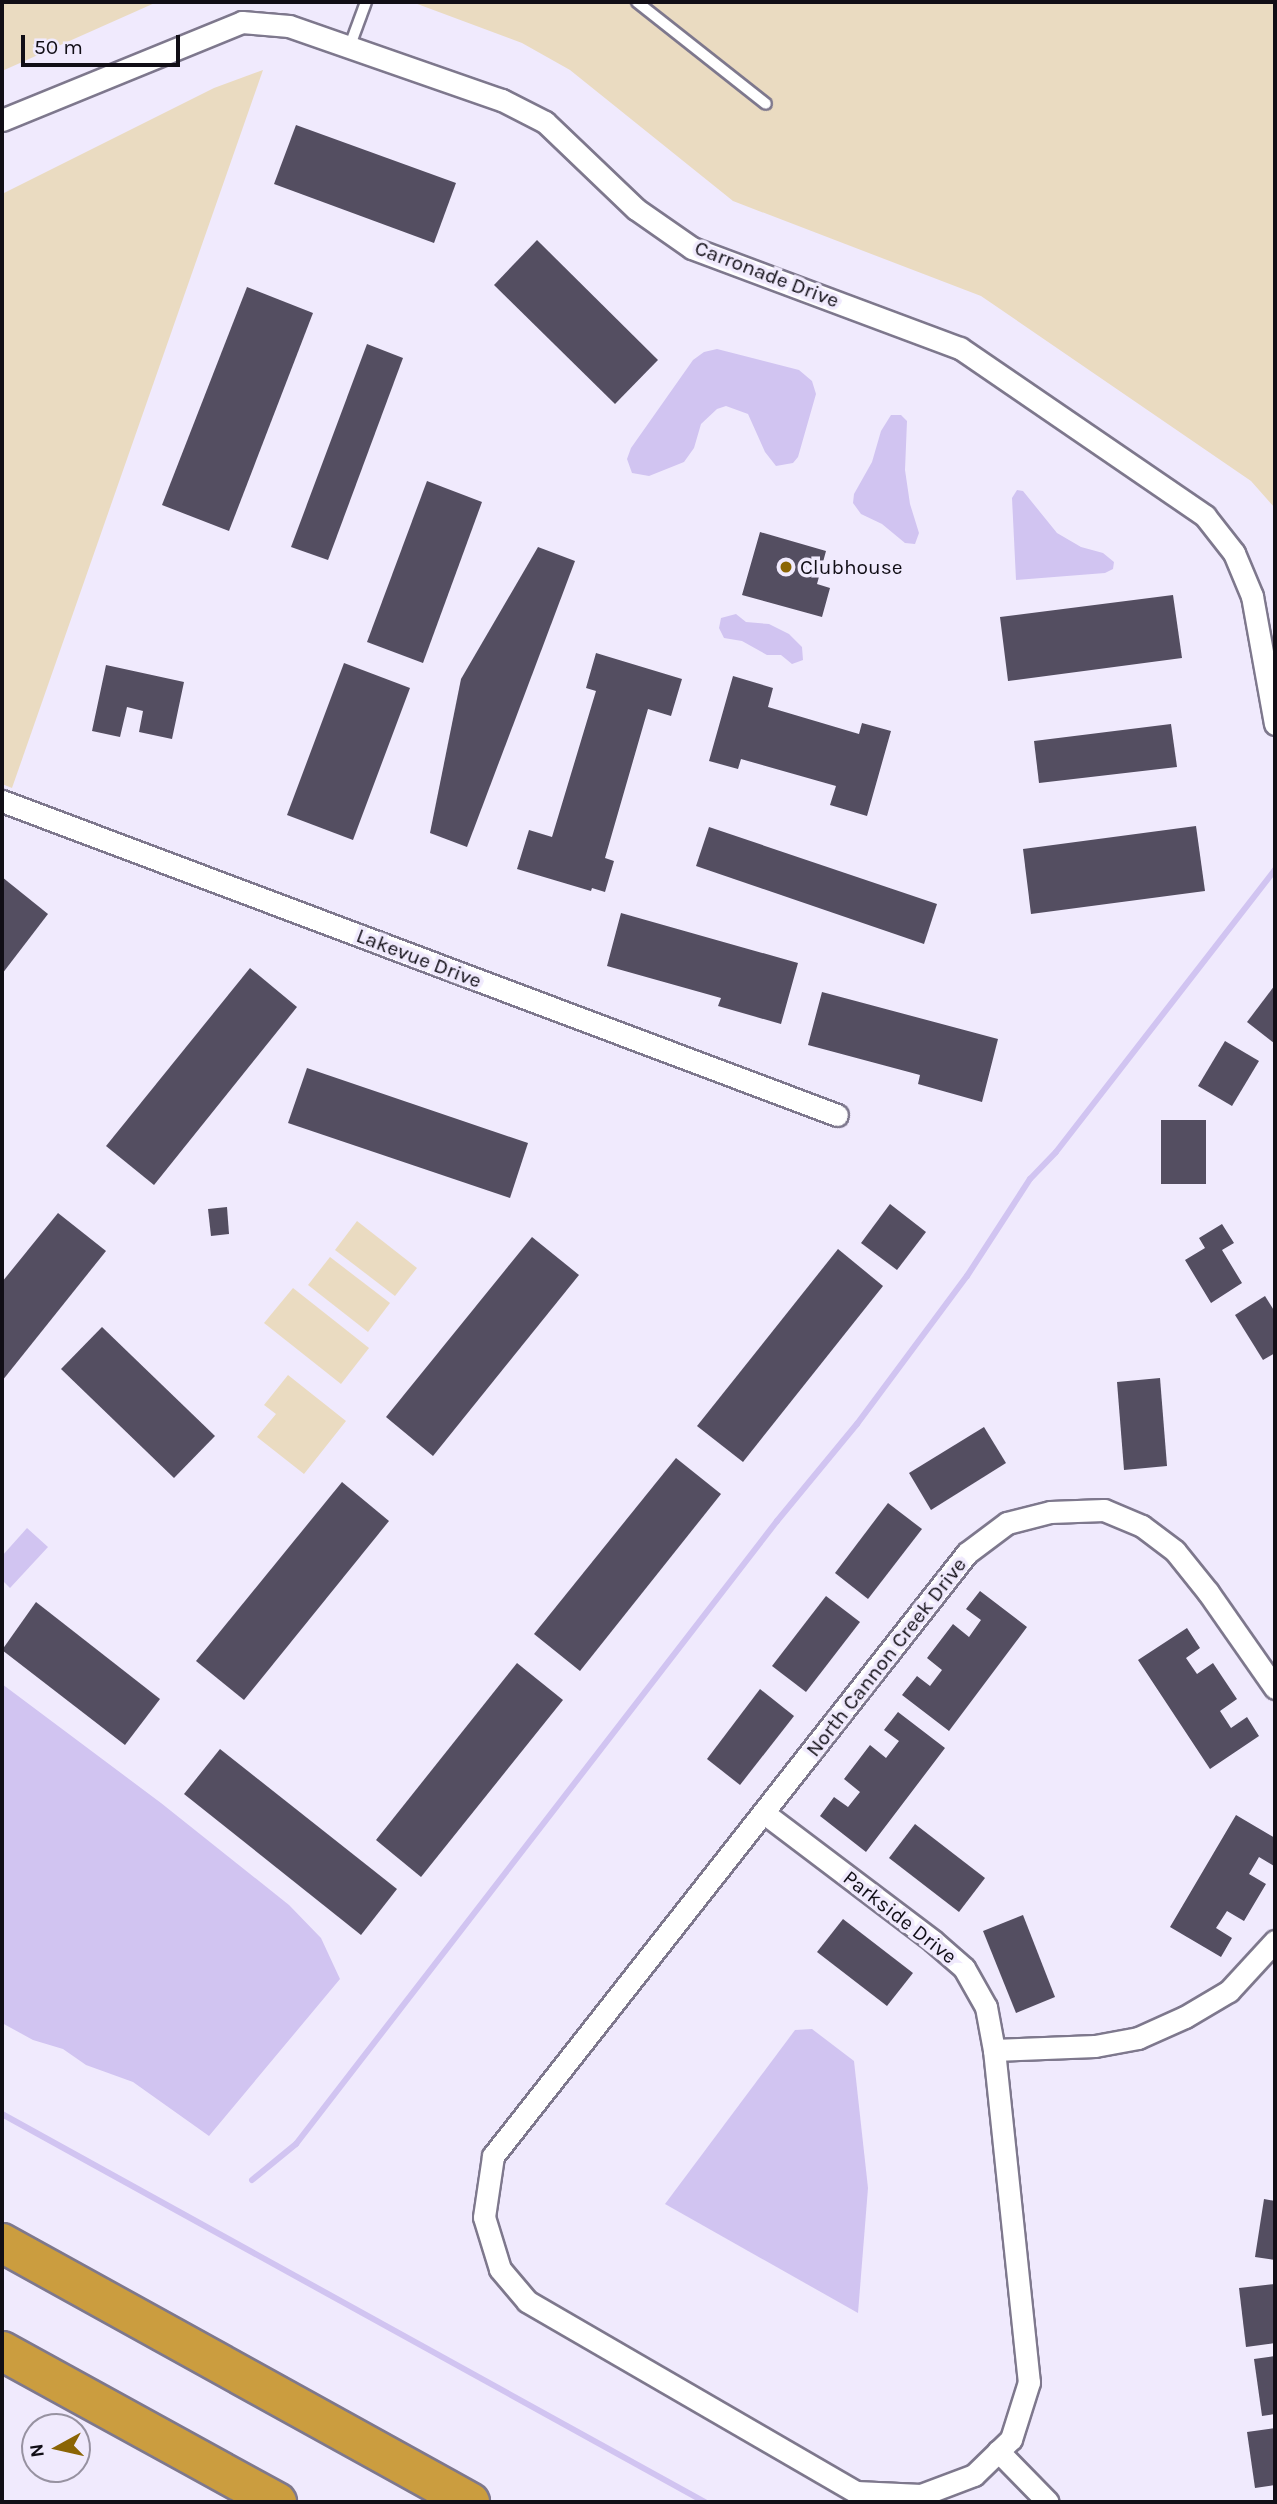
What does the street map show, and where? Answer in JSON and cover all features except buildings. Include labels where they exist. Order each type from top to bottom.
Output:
[{"type":"highway","points":[[2,2243],[470,2502]]},
{"type":"highway","points":[[2,2351],[277,2502]]},
{"type":"street","name":"Carronade Drive","points":[[2,120],[242,22],[289,26],[502,100],[545,121],[636,209],[692,248],[960,348],[1205,516],[1234,553],[1252,596],[1275,724]]},
{"type":"street","name":"Lakevue Drive","points":[[2,801],[837,1115]]},
{"type":"street","name":"North Cannon Creek Drive","points":[[998,2451],[974,2474],[921,2495],[856,2492],[527,2301],[500,2269],[484,2217],[493,2156],[967,1553],[1007,1523],[1050,1512],[1104,1510],[1142,1526],[1175,1550],[1275,1688]]},
{"type":"street","name":"Parkside Drive","points":[[764,1812],[933,1941],[964,1968],[986,2007],[994,2050],[1028,2382],[1011,2439],[998,2451]]},
{"type":"street","points":[[994,2050],[1095,2046],[1138,2038],[1185,2017],[1228,1991],[1275,1941]]},
{"type":"street","points":[[998,2451],[1048,2502]]},
{"type":"lane","points":[[349,48],[366,2]]},
{"type":"lane","points":[[637,2],[766,104]]},
{"type":"shaded area","points":[[2,2],[157,2],[2,71]]},
{"type":"shaded area","points":[[412,2],[1275,2],[1275,508],[1251,481],[981,296],[733,201],[570,70],[522,43]]},
{"type":"shaded area","points":[[263,70],[12,788],[2,784],[2,194],[214,88]]},
{"type":"shaded area","points":[[717,349],[799,370],[812,381],[816,394],[798,457],[793,463],[776,466],[765,452],[748,414],[726,406],[717,409],[701,424],[694,448],[684,462],[649,476],[632,473],[627,459],[631,448],[693,360],[704,352]]},
{"type":"shaded area","points":[[891,415],[901,415],[907,421],[905,470],[910,504],[919,533],[915,544],[905,543],[882,524],[861,514],[853,503],[854,494],[872,462],[881,431]]},
{"type":"shaded area","points":[[1017,490],[1023,491],[1057,533],[1081,547],[1103,553],[1114,562],[1113,569],[1105,573],[1016,580],[1012,498]]},
{"type":"shaded area","points":[[736,614],[746,622],[769,624],[789,634],[802,647],[803,660],[792,664],[781,655],[767,655],[742,641],[724,638],[719,628],[721,618]]},
{"type":"shaded area","points":[[357,1221],[417,1268],[395,1296],[335,1250]]},
{"type":"shaded area","points":[[330,1257],[390,1303],[368,1332],[308,1285]]},
{"type":"shaded area","points":[[293,1288],[369,1348],[341,1384],[264,1323]]},
{"type":"shaded area","points":[[288,1375],[346,1421],[304,1474],[257,1437],[276,1414],[264,1405]]},
{"type":"shaded area","points":[[27,1528],[48,1547],[10,1588],[2,1580],[2,1556]]},
{"type":"shaded area","points":[[2,1684],[161,1803],[289,1905],[321,1938],[340,1979],[209,2136],[133,2082],[86,2065],[63,2049],[33,2040],[2,2023]]},
{"type":"shaded area","points":[[812,2029],[854,2061],[868,2188],[858,2313],[665,2204],[795,2030]]},
{"type":"waterway","points":[[252,2180],[296,2144],[777,1521],[857,1424],[967,1276],[1030,1179],[1056,1152],[1275,870]]},
{"type":"waterway","points":[[2,2114],[705,2502]]},
{"type":"place","name":"Clubhouse","points":[[786,567]]}]
